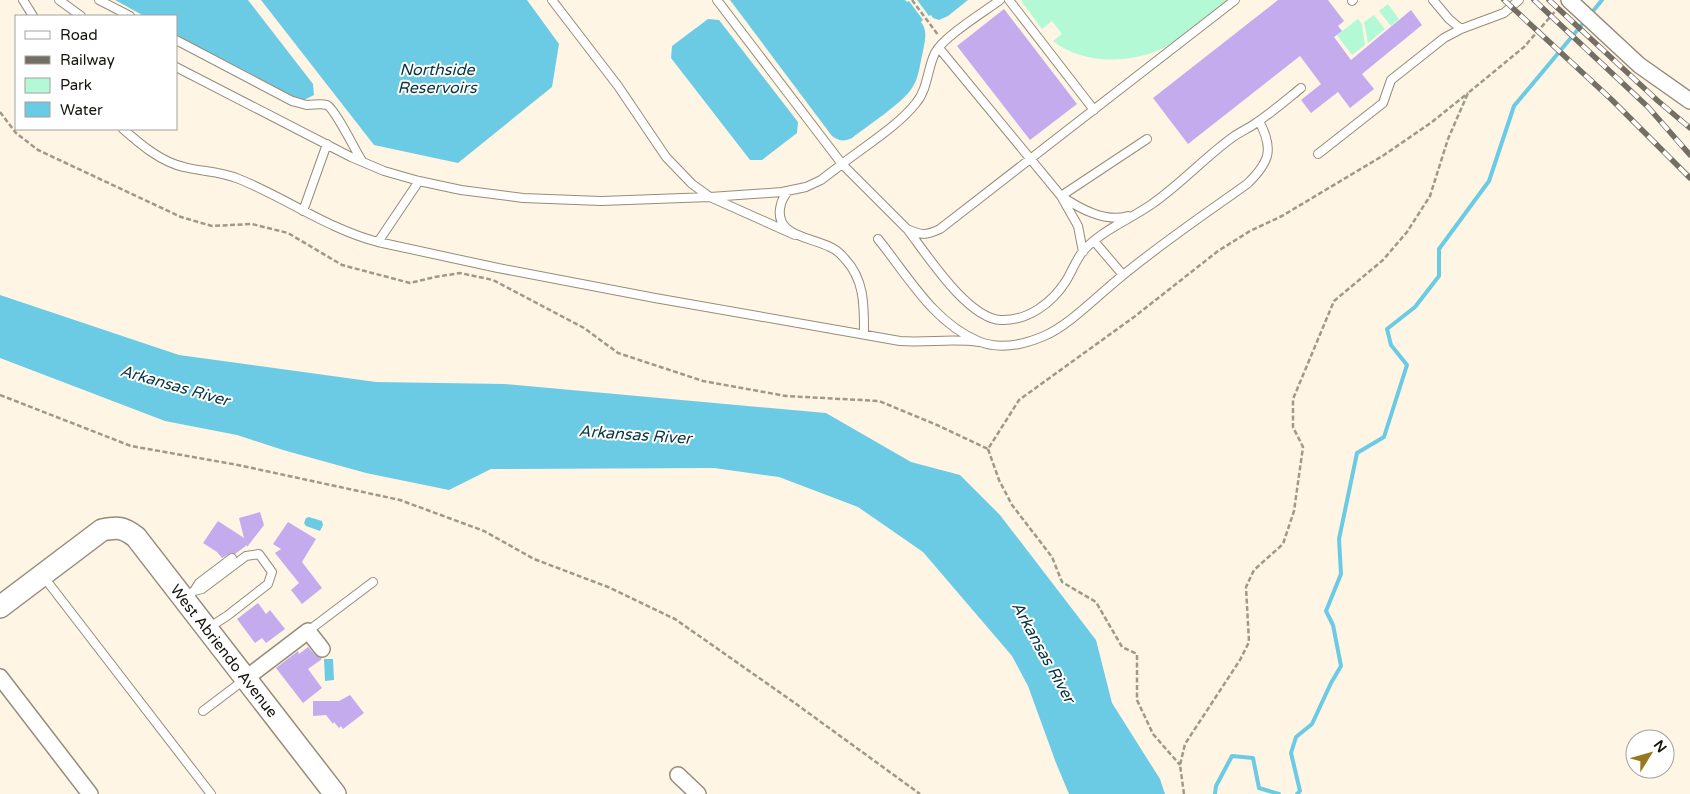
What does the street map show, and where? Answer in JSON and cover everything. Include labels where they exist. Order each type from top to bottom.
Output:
[{"type":"street","points":[[1564,3],[1639,65],[1690,101]]},
{"type":"street","name":"West Abriendo Avenue","points":[[42,575],[102,530],[115,528],[126,530],[136,537],[189,595],[206,629],[335,794]]},
{"type":"street","points":[[0,608],[42,575]]},
{"type":"street","points":[[245,679],[308,631],[322,650]]},
{"type":"street","points":[[0,677],[90,794]]},
{"type":"street","points":[[678,775],[698,794]]},
{"type":"lane","points":[[23,0],[32,15]]},
{"type":"lane","points":[[58,0],[80,15]]},
{"type":"lane","points":[[98,0],[128,15]]},
{"type":"lane","points":[[552,0],[618,86],[666,157],[692,184],[710,196],[794,235],[831,247],[845,259],[854,271],[862,288],[864,334]]},
{"type":"lane","points":[[717,0],[842,164],[906,229],[957,293],[983,314],[999,320],[1014,319],[1028,315],[1043,306],[1053,298],[1083,252],[1094,241],[1108,230],[1152,204],[1185,179],[1234,136],[1259,121],[1301,88]]},
{"type":"lane","points":[[178,68],[362,162],[384,171],[419,181],[461,190],[523,198],[601,201],[788,191],[821,180],[907,114],[918,102],[929,76],[935,53],[941,45],[1000,0]]},
{"type":"lane","points":[[1009,0],[1094,110]]},
{"type":"lane","points":[[906,229],[918,234],[929,234],[940,229],[1235,0]]},
{"type":"lane","points":[[1432,0],[1461,29]]},
{"type":"lane","points":[[1318,154],[1383,103],[1391,80],[1444,38],[1461,29],[1504,13],[1520,0]]},
{"type":"lane","points":[[178,41],[292,101],[307,105],[319,104],[328,106],[337,115],[362,162]]},
{"type":"lane","points":[[941,45],[1061,196],[1078,226],[1083,252]]},
{"type":"lane","points":[[124,130],[150,151],[167,161],[184,167],[220,172],[270,193],[362,238],[378,242],[498,268],[645,296],[909,342],[962,340],[1009,346],[1028,342],[1046,335],[1064,324],[1123,275],[1247,184],[1261,171],[1267,160],[1269,146],[1259,121]]},
{"type":"lane","points":[[1061,196],[1147,139]]},
{"type":"lane","points":[[303,210],[327,144]]},
{"type":"lane","points":[[378,242],[419,181]]},
{"type":"lane","points":[[788,191],[780,204],[780,214],[782,222],[794,235]]},
{"type":"lane","points":[[1061,196],[1077,206],[1109,217],[1124,217],[1137,213]]},
{"type":"lane","points":[[878,240],[936,313],[964,335],[979,342]]},
{"type":"lane","points":[[1094,241],[1123,275]]},
{"type":"lane","points":[[189,595],[202,588],[246,556],[259,554],[272,572],[268,584],[227,616],[206,629]]},
{"type":"lane","points":[[189,595],[199,583],[232,558]]},
{"type":"lane","points":[[42,575],[210,794]]},
{"type":"lane","points":[[308,631],[373,582]]},
{"type":"lane","points":[[203,711],[245,679]]},
{"type":"path","points":[[912,0],[941,45]]},
{"type":"path","points":[[988,449],[1019,400],[1134,317],[1218,250],[1250,231],[1282,216],[1384,155],[1432,122],[1524,47],[1564,3]]},
{"type":"path","points":[[1184,794],[1180,765],[1185,744],[1240,660],[1249,642],[1246,588],[1254,570],[1284,544],[1294,511],[1303,447],[1293,427],[1293,399],[1334,301],[1383,260],[1407,232],[1430,196],[1448,139],[1468,93]]},
{"type":"path","points":[[0,112],[16,132],[38,150],[181,217],[212,226],[252,224],[288,233],[342,265],[410,283],[460,273],[493,280],[584,328],[618,354],[703,381],[777,394],[879,400],[988,449],[1012,505],[1052,557],[1062,582],[1096,602],[1122,647],[1137,654],[1137,700],[1153,734],[1180,765]]},
{"type":"path","points":[[0,395],[131,446],[238,465],[400,500],[484,531],[534,560],[608,587],[675,619],[920,794]]},
{"type":"green space","points":[[1022,0],[1227,0],[1169,45],[1141,56],[1110,60],[1080,55],[1053,41],[1062,34],[1052,21],[1042,29]]},
{"type":"green space","points":[[1388,4],[1399,19],[1391,26],[1379,11]]},
{"type":"green space","points":[[1374,15],[1385,29],[1368,43],[1364,22]]},
{"type":"green space","points":[[1358,19],[1362,24],[1365,45],[1352,55],[1337,35]]},
{"type":"water","points":[[115,0],[248,0],[313,84],[314,95],[302,101],[276,91],[178,36],[178,15],[142,15]]},
{"type":"water","name":"Northside Reservoirs","points":[[261,0],[527,0],[559,44],[552,87],[458,163],[374,145]]},
{"type":"water","points":[[730,0],[909,1],[923,20],[921,22],[925,32],[925,43],[918,75],[908,94],[884,114],[852,138],[846,140],[837,139],[832,136]]},
{"type":"water","points":[[917,0],[968,0],[948,16],[939,20],[931,15],[929,16]]},
{"type":"water","points":[[708,19],[719,20],[798,122],[797,133],[762,160],[750,160],[671,58],[672,46]]},
{"type":"water","name":"Arkansas River","points":[[0,295],[179,355],[376,382],[505,384],[826,413],[911,462],[960,475],[1000,515],[1096,640],[1112,703],[1160,779],[1165,794],[1069,794],[1028,686],[1012,656],[923,552],[858,507],[779,477],[714,468],[491,469],[449,490],[366,473],[237,435],[165,421],[0,358]]},
{"type":"water","points":[[309,517],[322,521],[323,525],[320,531],[306,526],[304,523],[306,518]]},
{"type":"water","points":[[324,659],[333,659],[334,680],[325,681]]},
{"type":"building","points":[[1278,0],[1328,0],[1344,21],[1338,26],[1342,31],[1334,37],[1351,60],[1411,10],[1422,25],[1362,74],[1374,89],[1350,108],[1338,92],[1311,113],[1301,100],[1321,84],[1300,56],[1188,144],[1153,98]]},
{"type":"building","points":[[1004,9],[1077,104],[1030,140],[957,46]]},
{"type":"building","points":[[260,512],[264,525],[247,547],[247,545],[235,554],[231,553],[222,558],[217,552],[203,543],[218,521],[244,538],[239,518]]},
{"type":"building","points":[[288,522],[316,539],[302,562],[322,588],[302,604],[291,590],[299,583],[275,553],[281,549],[273,544]]},
{"type":"building","points":[[258,603],[266,614],[270,610],[285,629],[266,643],[262,638],[255,643],[237,619]]},
{"type":"building","points":[[308,647],[315,655],[322,659],[308,669],[322,688],[303,703],[276,668],[298,651],[299,654]]},
{"type":"building","points":[[350,695],[364,713],[343,729],[341,726],[339,728],[334,722],[333,724],[326,715],[313,716],[313,701],[339,701]]},
{"type":"waterway","points":[[1589,16],[1602,0]]},
{"type":"waterway","points":[[1297,794],[1300,791],[1291,753],[1296,737],[1312,724],[1341,666],[1333,625],[1326,611],[1341,574],[1339,539],[1357,453],[1384,437],[1407,365],[1391,345],[1387,329],[1415,307],[1439,276],[1439,249],[1489,181],[1514,106],[1585,21]]},
{"type":"waterway","points":[[1215,794],[1216,786],[1232,756],[1253,758],[1259,788],[1279,794]]},
{"type":"railway","points":[[1504,0],[1612,100],[1690,178]]},
{"type":"railway","points":[[1534,0],[1648,107],[1690,155]]},
{"type":"railway","points":[[1549,0],[1658,101],[1690,128]]}]
